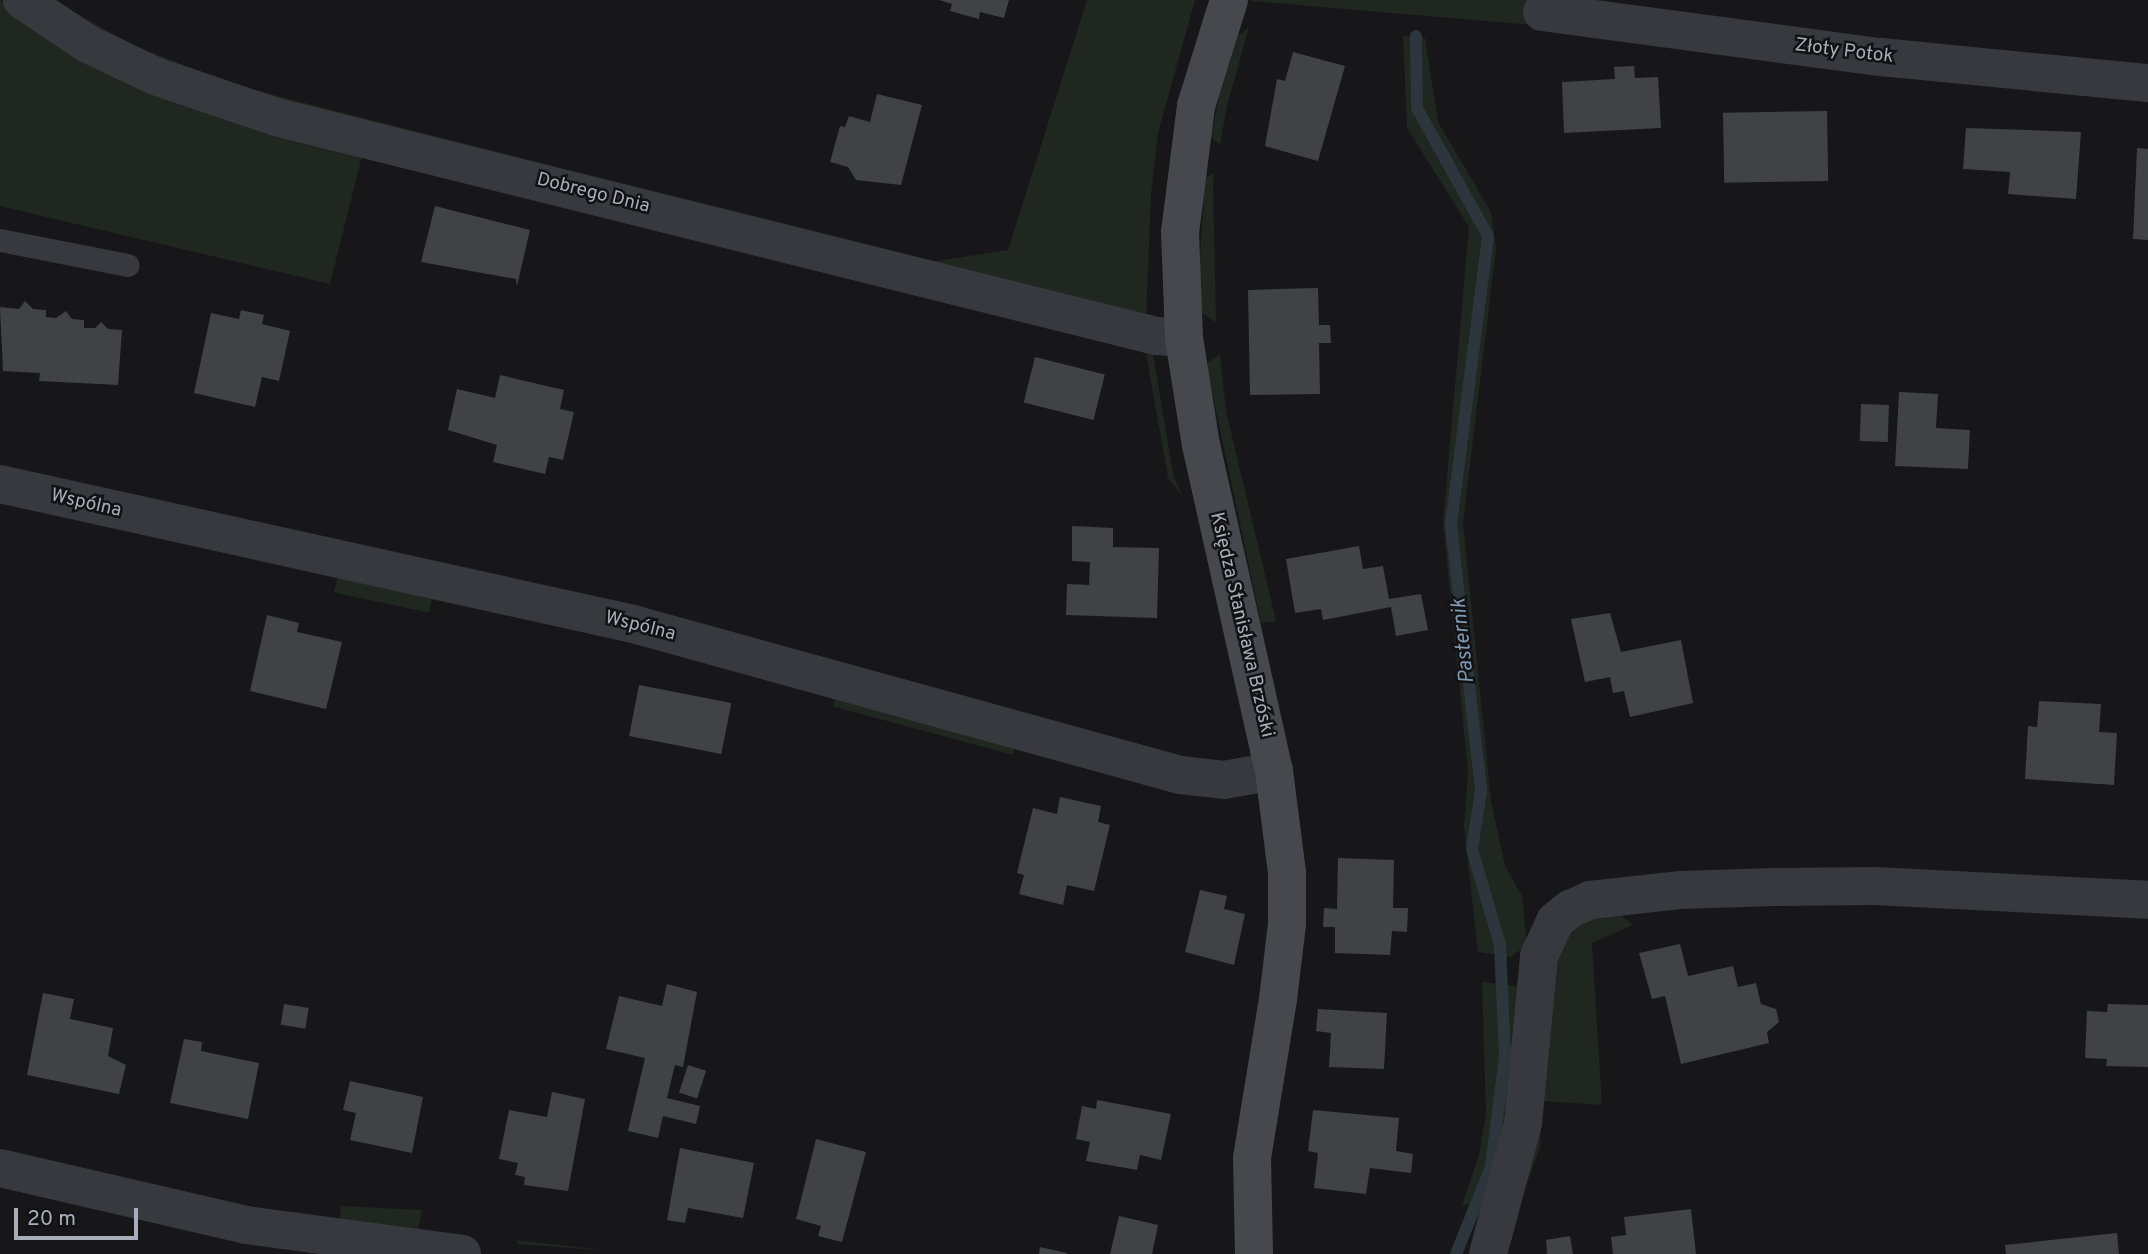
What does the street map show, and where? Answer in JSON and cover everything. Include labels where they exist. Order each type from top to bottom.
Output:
[{"type":"street","name":"Dobrego Dnia","points":[[22,0],[88,44],[155,76],[276,117],[1156,336],[1184,338]]},
{"type":"street","name":"Księdza Stanisława Brzóski","points":[[1229,0],[1196,106],[1185,170],[1180,232],[1184,338],[1201,445],[1274,771],[1284,829],[1287,924],[1252,1158],[1254,1254]]},
{"type":"street","name":"Złoty Potok","points":[[1542,12],[1881,57],[2148,83]]},
{"type":"street","name":"Wspólna","points":[[0,484],[633,624],[1180,775],[1224,780],[1274,771]]},
{"type":"street","points":[[1488,1254],[1523,1124],[1539,956],[1555,921],[1570,909],[1590,900],[1681,890],[1824,887],[2022,891],[2148,900]]},
{"type":"street","points":[[0,1168],[246,1224],[462,1254]]},
{"type":"lane","points":[[0,240],[128,265]]},
{"type":"shaded area","points":[[0,0],[362,156],[330,284],[0,206]]},
{"type":"shaded area","points":[[1087,0],[1195,0],[1158,133],[1151,194],[1146,322],[160,69],[70,10],[137,47],[242,87],[929,262],[1008,250]]},
{"type":"shaded area","points":[[1251,0],[1533,0],[1532,25],[1251,1]]},
{"type":"shaded area","points":[[1249,27],[1226,110],[1220,145],[1211,137],[1219,97],[1238,36]]},
{"type":"shaded area","points":[[1403,36],[1425,38],[1438,122],[1491,212],[1496,248],[1463,523],[1491,801],[1505,866],[1522,896],[1527,945],[1511,957],[1478,952],[1464,826],[1468,771],[1443,523],[1469,227],[1407,128]]},
{"type":"shaded area","points":[[1214,173],[1216,322],[1202,313],[1199,272],[1205,178]]},
{"type":"shaded area","points":[[1086,337],[1152,349],[1174,478],[1184,498],[1168,478],[1146,353]]},
{"type":"shaded area","points":[[1220,355],[1226,411],[1276,621],[1261,623],[1206,363]]},
{"type":"shaded area","points":[[338,574],[433,594],[429,613],[334,593]]},
{"type":"shaded area","points":[[837,692],[1017,740],[1013,755],[833,706]]},
{"type":"shaded area","points":[[1617,912],[1633,925],[1592,943],[1602,1105],[1542,1101],[1540,1147],[1502,1254],[1559,943],[1581,918]]},
{"type":"shaded area","points":[[1482,982],[1521,987],[1522,1011],[1492,1202],[1462,1205],[1479,1155],[1486,1114]]},
{"type":"shaded area","points":[[341,1206],[422,1210],[418,1233],[340,1224]]},
{"type":"shaded area","points":[[516,1240],[611,1251],[518,1244]]},
{"type":"building","points":[[939,0],[1009,0],[1004,18],[980,12],[979,19],[950,11],[952,4]]},
{"type":"building","points":[[1293,52],[1345,66],[1318,161],[1265,146],[1277,79],[1285,81]]},
{"type":"building","points":[[1634,66],[1635,78],[1658,77],[1661,128],[1564,133],[1562,82],[1615,79],[1614,67]]},
{"type":"building","points":[[877,94],[922,105],[901,185],[856,180],[848,167],[830,162],[840,126],[845,127],[849,116],[870,122]]},
{"type":"building","points":[[1827,111],[1828,181],[1724,183],[1723,113]]},
{"type":"building","points":[[1966,128],[2081,132],[2076,199],[2008,194],[2010,172],[1963,169]]},
{"type":"building","points":[[2137,148],[2148,149],[2148,240],[2133,239]]},
{"type":"building","points":[[435,206],[530,230],[517,286],[516,279],[421,262]]},
{"type":"building","points":[[1318,288],[1319,325],[1330,325],[1331,343],[1319,343],[1320,394],[1250,395],[1248,290]]},
{"type":"building","points":[[25,301],[33,309],[46,310],[46,317],[56,318],[66,311],[72,319],[84,320],[84,328],[95,328],[101,322],[108,329],[122,330],[118,385],[39,381],[40,373],[3,371],[0,307],[19,309]]},
{"type":"building","points":[[241,310],[264,315],[262,324],[290,331],[279,381],[262,377],[255,407],[194,393],[211,313],[239,319]]},
{"type":"building","points":[[1035,357],[1105,374],[1093,420],[1024,403]]},
{"type":"building","points":[[500,375],[564,390],[560,409],[574,412],[563,460],[549,457],[545,474],[493,462],[497,445],[448,430],[457,389],[495,398]]},
{"type":"building","points":[[1899,392],[1938,394],[1936,428],[1970,430],[1968,469],[1895,466]]},
{"type":"building","points":[[1861,404],[1889,405],[1888,442],[1860,441]]},
{"type":"building","points":[[1072,526],[1113,528],[1113,547],[1159,548],[1157,618],[1066,615],[1067,584],[1089,585],[1090,562],[1072,561]]},
{"type":"building","points":[[1359,546],[1363,569],[1383,566],[1389,599],[1421,594],[1428,630],[1396,636],[1391,607],[1323,620],[1321,609],[1295,613],[1286,559]]},
{"type":"building","points":[[1610,613],[1621,652],[1681,640],[1693,703],[1630,717],[1624,691],[1613,693],[1610,677],[1585,682],[1571,619]]},
{"type":"building","points":[[267,615],[299,623],[297,632],[342,642],[326,709],[250,691]]},
{"type":"building","points":[[639,685],[731,703],[721,754],[629,736]]},
{"type":"building","points":[[2039,701],[2101,704],[2099,732],[2117,733],[2114,785],[2025,779],[2028,726],[2037,727]]},
{"type":"building","points":[[1060,797],[1101,806],[1098,822],[1110,825],[1094,891],[1067,885],[1063,905],[1019,894],[1024,875],[1017,873],[1033,808],[1057,814]]},
{"type":"building","points":[[1338,858],[1394,860],[1393,908],[1408,908],[1407,932],[1392,931],[1390,955],[1335,953],[1335,927],[1323,927],[1324,908],[1337,909]]},
{"type":"building","points":[[1200,890],[1227,896],[1224,909],[1245,914],[1234,965],[1185,952]]},
{"type":"building","points":[[1680,944],[1688,976],[1733,966],[1738,987],[1756,983],[1761,1004],[1776,1009],[1779,1022],[1767,1032],[1769,1043],[1681,1064],[1665,996],[1652,999],[1639,953]]},
{"type":"building","points":[[667,984],[697,992],[683,1067],[675,1065],[667,1098],[700,1106],[696,1124],[663,1116],[658,1138],[628,1131],[645,1058],[606,1049],[619,996],[662,1006]]},
{"type":"building","points":[[43,993],[74,999],[70,1019],[113,1028],[108,1056],[126,1065],[119,1094],[27,1075]]},
{"type":"building","points":[[284,1004],[309,1008],[305,1029],[281,1025]]},
{"type":"building","points":[[2108,1004],[2148,1005],[2148,1067],[2106,1066],[2107,1059],[2085,1058],[2087,1011],[2107,1012]]},
{"type":"building","points":[[1318,1009],[1387,1013],[1384,1069],[1329,1067],[1331,1033],[1316,1031]]},
{"type":"building","points":[[184,1039],[202,1042],[201,1051],[259,1063],[248,1119],[170,1103]]},
{"type":"building","points":[[688,1065],[706,1071],[697,1098],[679,1093]]},
{"type":"building","points":[[350,1081],[423,1097],[412,1153],[350,1140],[356,1113],[343,1110]]},
{"type":"building","points":[[552,1092],[585,1099],[568,1191],[524,1185],[525,1177],[515,1175],[518,1163],[499,1159],[509,1110],[547,1117]]},
{"type":"building","points":[[1097,1100],[1171,1114],[1161,1160],[1140,1155],[1137,1170],[1086,1161],[1090,1142],[1076,1139],[1082,1106],[1096,1109]]},
{"type":"building","points":[[1313,1110],[1399,1118],[1396,1151],[1413,1154],[1411,1173],[1370,1168],[1366,1194],[1314,1188],[1318,1153],[1308,1151]]},
{"type":"building","points":[[816,1139],[866,1152],[842,1242],[818,1236],[821,1226],[796,1219]]},
{"type":"building","points":[[680,1148],[754,1163],[743,1218],[688,1208],[685,1223],[667,1220]]},
{"type":"building","points":[[1691,1209],[1696,1254],[1613,1254],[1611,1237],[1626,1235],[1624,1217]]},
{"type":"building","points":[[1119,1216],[1158,1225],[1152,1254],[1110,1254]]},
{"type":"building","points":[[2117,1233],[2119,1254],[2006,1254],[2005,1245]]},
{"type":"building","points":[[1570,1236],[1573,1254],[1547,1254],[1546,1240]]},
{"type":"building","points":[[1040,1247],[1067,1253],[1067,1254],[1039,1254]]},
{"type":"waterway","name":"Pasternik","points":[[1416,36],[1417,108],[1488,236],[1451,526],[1481,791],[1472,849],[1500,945],[1505,1057],[1491,1167],[1456,1254]]}]
